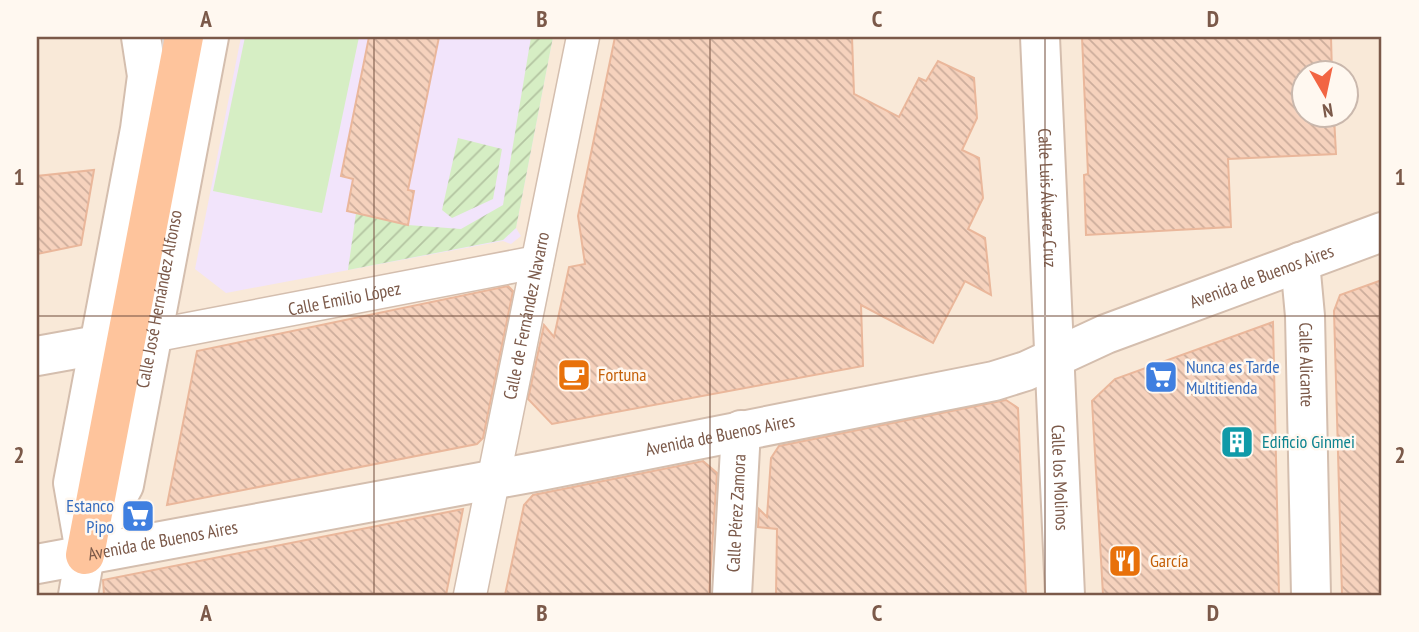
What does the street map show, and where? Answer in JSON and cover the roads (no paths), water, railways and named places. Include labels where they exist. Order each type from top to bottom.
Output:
[{"type":"highway","points":[[85,555],[184,37]]},
{"type":"street","name":"Calle José Hernández Alfonso","points":[[85,555],[73,484],[144,103],[147,76],[141,37]]},
{"type":"street","name":"Calle José Hernández Alfonso","points":[[78,595],[85,555],[124,485],[209,37]]},
{"type":"street","name":"Calle de Fernández Navarro","points":[[470,595],[583,37]]},
{"type":"street","name":"Calle Luis Álvarez Cruz","points":[[1040,37],[1055,358]]},
{"type":"street","name":"Avenida de Buenos Aires","points":[[37,565],[493,480],[994,381],[1055,358],[1106,334],[1382,232]]},
{"type":"street","name":"Calle Emilio López","points":[[152,336],[537,262]]},
{"type":"street","name":"Calle Alicante","points":[[1300,262],[1305,316],[1311,595]]},
{"type":"street","points":[[37,356],[98,345]]},
{"type":"street","name":"Calle los Molinos","points":[[1055,358],[1065,595]]},
{"type":"street","name":"Calle Pérez Zamora","points":[[732,595],[741,430]]},
{"type":"place","name":"Fortuna","points":[[574,375]]},
{"type":"place","name":"Nunca es Tarde Multitienda","points":[[1161,377]]},
{"type":"place","name":"Edificio Ginmei","points":[[1237,442]]},
{"type":"place","name":"Estanco Pipo","points":[[138,516]]},
{"type":"place","name":"García","points":[[1125,561]]}]
